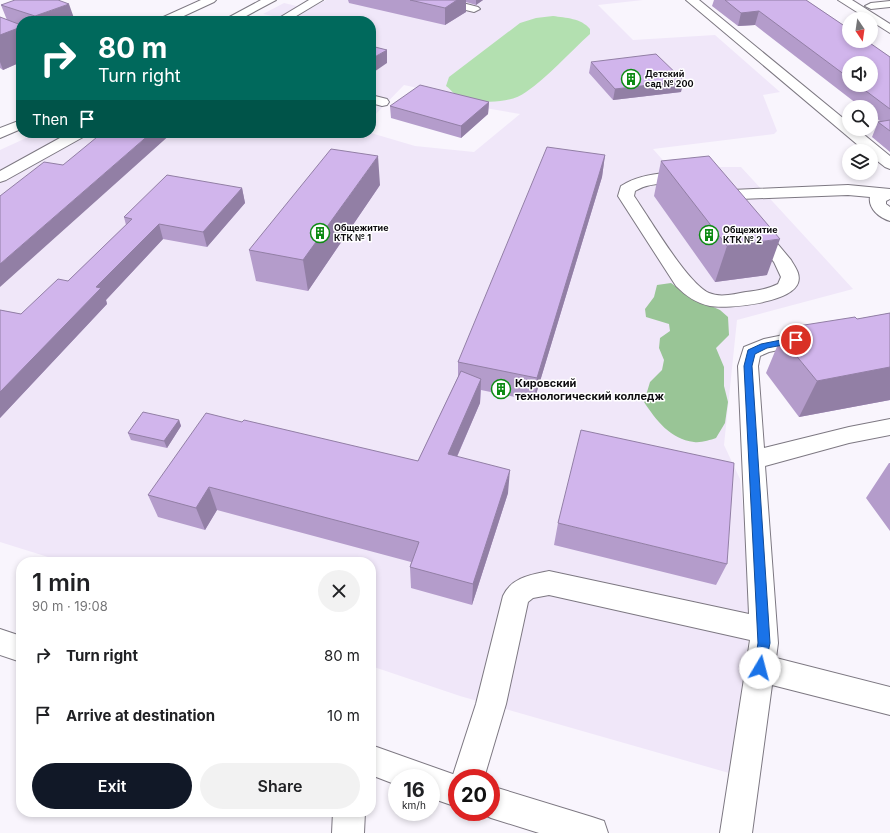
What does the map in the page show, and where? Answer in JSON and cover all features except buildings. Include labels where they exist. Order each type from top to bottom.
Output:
[{"type":"main road","points":[[174,16],[210,0]]},
{"type":"main road","points":[[238,16],[270,0]]},
{"type":"main road","points":[[289,16],[317,0]]},
{"type":"main road","points":[[437,0],[474,9]]},
{"type":"main road","points":[[692,0],[890,164]]},
{"type":"main road","points":[[844,0],[890,29]]},
{"type":"main road","points":[[866,3],[890,4]]},
{"type":"main road","points":[[866,3],[890,18]]},
{"type":"main road","points":[[0,134],[16,126]]},
{"type":"main road","points":[[0,177],[71,138]]},
{"type":"main road","points":[[692,178],[710,182],[722,188],[727,195],[788,269],[789,283],[784,290],[776,293],[725,302],[706,299],[696,294],[686,286],[626,196],[627,189],[644,180],[692,178]]},
{"type":"main road","points":[[727,195],[848,190],[888,194]]},
{"type":"main road","points":[[888,194],[878,198],[878,205],[890,216]]},
{"type":"main road","points":[[736,833],[764,643],[748,366],[751,352],[764,346],[827,334]]},
{"type":"main road","points":[[753,460],[849,435],[890,427]]},
{"type":"main road","points":[[471,769],[491,704],[516,596],[526,588],[549,583],[763,630]]},
{"type":"main road","points":[[0,642],[16,647]]},
{"type":"main road","points":[[760,668],[890,701]]},
{"type":"main road","points":[[376,762],[396,769]]},
{"type":"main road","points":[[500,805],[592,833]]},
{"type":"main road","points":[[348,833],[349,817]]},
{"type":"shaded area","points":[[326,0],[643,0],[598,5],[633,40],[715,35],[780,92],[763,95],[777,131],[774,134],[653,149],[669,167],[741,167],[853,289],[737,320],[724,445],[740,479],[753,609],[729,773],[460,696],[376,668],[376,557],[48,557],[0,542],[0,150],[26,138],[376,138],[376,134],[415,146],[474,152],[520,114],[462,104],[441,93],[404,85],[376,114],[376,16],[273,16],[263,14],[284,3],[309,9]]},
{"type":"green space","points":[[553,16],[578,21],[590,29],[590,34],[550,72],[526,92],[510,99],[491,102],[471,100],[455,94],[446,86],[449,77],[520,23],[536,18]]},
{"type":"green space","points":[[671,283],[689,296],[720,310],[728,317],[729,335],[716,348],[724,367],[724,386],[728,402],[725,423],[716,438],[705,441],[697,442],[685,440],[671,433],[664,428],[644,402],[650,382],[662,370],[664,360],[659,348],[660,338],[670,331],[669,324],[646,317],[645,309],[654,297],[657,285]]},
{"type":"place","name":"Детский сад № 200","points":[[631,79]]},
{"type":"place","name":"Общежитие КТК № 1","points":[[320,233]]},
{"type":"place","name":"Общежитие КТК № 2","points":[[709,235]]},
{"type":"place","name":"Кировский технологический колледж","points":[[501,389]]},
{"type":"route","points":[[760,668],[764,643],[748,366],[751,352],[764,346],[796,340]]}]
